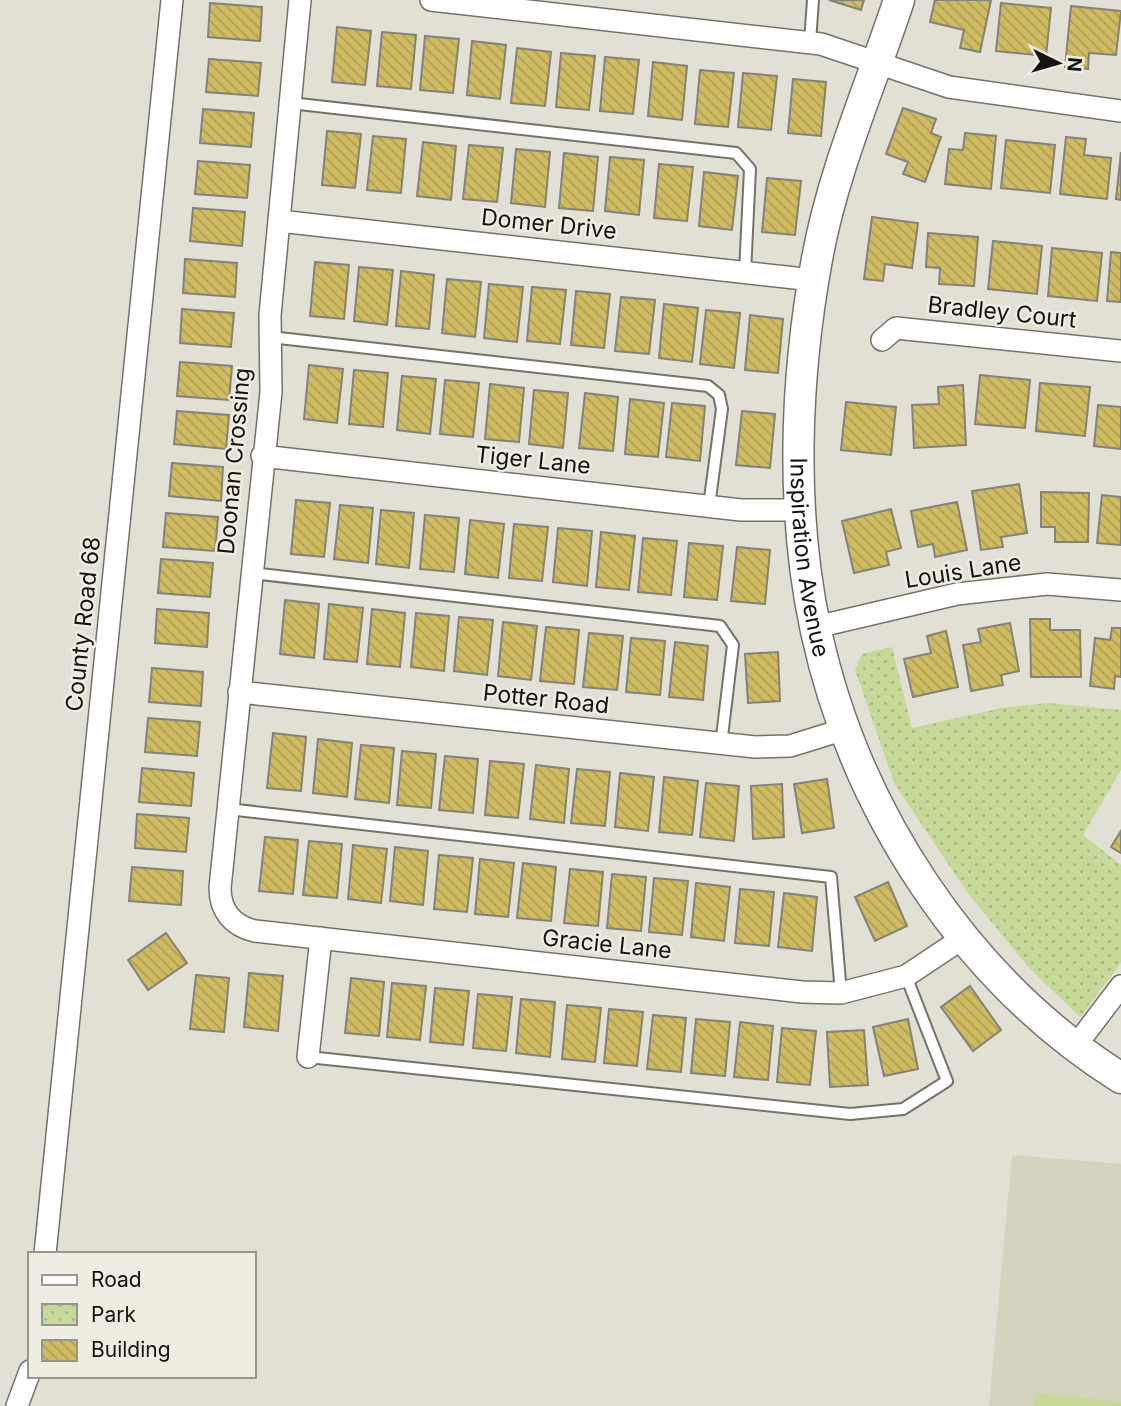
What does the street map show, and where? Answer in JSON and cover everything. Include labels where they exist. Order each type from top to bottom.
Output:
[{"type":"street","name":"County Road 68","points":[[45,1252],[172,0]]},
{"type":"street","name":"Doonan Crossing","points":[[234,922],[225,910],[220,895],[262,456],[271,392],[269,337],[300,0]]},
{"type":"street","points":[[431,0],[810,43],[879,62],[949,87],[1121,111]]},
{"type":"street","name":"Inspiration Avenue","points":[[899,0],[840,173],[813,281],[800,410],[800,510],[816,627],[845,729],[898,841],[963,938],[1013,992],[1074,1048],[1121,1078]]},
{"type":"street","name":"Domer Drive","points":[[279,220],[813,281]]},
{"type":"street","name":"Bradley Court","points":[[882,340],[896,328],[1121,351]]},
{"type":"street","name":"Tiger Lane","points":[[262,456],[709,506],[800,510]]},
{"type":"street","name":"Louis Lane","points":[[816,627],[970,593],[1047,584],[1121,590]]},
{"type":"street","name":"Potter Road","points":[[239,692],[721,745],[790,746],[845,729]]},
{"type":"street","name":"Gracie Lane","points":[[234,922],[255,931],[802,992],[841,993],[906,976],[963,938]]},
{"type":"street","points":[[307,1057],[321,938]]},
{"type":"street","points":[[1074,1048],[1121,986]]},
{"type":"street","points":[[17,1406],[28,1376]]},
{"type":"street","points":[[29,1406],[32,1378]]},
{"type":"lane","points":[[810,43],[813,0]]},
{"type":"lane","points":[[290,103],[736,153],[750,169],[745,273]]},
{"type":"lane","points":[[269,337],[708,386],[719,395],[722,409],[709,506]]},
{"type":"lane","points":[[251,573],[719,626],[733,645],[721,745]]},
{"type":"lane","points":[[228,809],[831,877],[841,993]]},
{"type":"lane","points":[[307,1057],[850,1114],[903,1109],[947,1081],[906,976]]},
{"type":"shaded area","points":[[1012,1155],[1121,1164],[1121,1406],[989,1406]]},
{"type":"green space","points":[[892,647],[912,728],[1001,708],[1048,703],[1121,710],[1121,770],[1083,835],[1121,865],[1121,963],[1080,1017],[1029,968],[967,892],[895,785],[855,670],[862,654]]},
{"type":"green space","points":[[1036,1393],[1121,1402],[1121,1406],[1034,1406]]},
{"type":"building","points":[[829,0],[864,0],[861,10]]},
{"type":"building","points":[[935,0],[991,0],[980,52],[960,48],[964,30],[930,22]]},
{"type":"building","points":[[210,3],[262,7],[260,41],[208,37]]},
{"type":"building","points":[[1001,3],[1051,8],[1046,56],[996,51]]},
{"type":"building","points":[[1071,6],[1121,11],[1116,55],[1089,53],[1088,69],[1065,67]]},
{"type":"building","points":[[337,27],[371,31],[365,85],[332,82]]},
{"type":"building","points":[[382,32],[416,35],[411,89],[377,86]]},
{"type":"building","points":[[425,36],[459,39],[453,93],[420,90]]},
{"type":"building","points":[[472,41],[506,45],[500,99],[467,95]]},
{"type":"building","points":[[517,48],[551,52],[545,106],[511,103]]},
{"type":"building","points":[[561,53],[595,56],[589,110],[556,107]]},
{"type":"building","points":[[605,57],[639,60],[633,114],[600,111]]},
{"type":"building","points":[[209,59],[261,63],[258,96],[206,92]]},
{"type":"building","points":[[653,62],[687,66],[682,120],[648,116]]},
{"type":"building","points":[[700,70],[734,73],[728,127],[695,124]]},
{"type":"building","points":[[743,73],[777,76],[771,130],[738,127]]},
{"type":"building","points":[[793,79],[826,82],[821,136],[788,133]]},
{"type":"building","points":[[903,108],[936,119],[931,133],[941,137],[925,182],[903,174],[908,162],[886,154]]},
{"type":"building","points":[[203,109],[254,113],[251,147],[200,143]]},
{"type":"building","points":[[327,131],[361,134],[355,188],[322,185]]},
{"type":"building","points":[[965,133],[996,136],[991,189],[945,184],[949,149],[963,150]]},
{"type":"building","points":[[373,136],[406,139],[401,193],[367,190]]},
{"type":"building","points":[[1066,137],[1086,139],[1084,155],[1111,158],[1107,199],[1060,194]]},
{"type":"building","points":[[1006,140],[1055,145],[1050,193],[1001,188]]},
{"type":"building","points":[[423,142],[456,146],[451,200],[417,196]]},
{"type":"building","points":[[469,145],[503,148],[497,202],[463,199]]},
{"type":"building","points":[[516,149],[550,152],[545,207],[511,203]]},
{"type":"building","points":[[1121,152],[1121,200],[1116,199]]},
{"type":"building","points":[[564,153],[598,157],[593,211],[559,208]]},
{"type":"building","points":[[610,157],[644,160],[639,215],[605,211]]},
{"type":"building","points":[[198,161],[250,165],[247,198],[195,194]]},
{"type":"building","points":[[659,164],[693,167],[687,221],[654,218]]},
{"type":"building","points":[[704,172],[738,176],[732,230],[699,226]]},
{"type":"building","points":[[767,178],[801,181],[795,235],[762,232]]},
{"type":"building","points":[[193,208],[245,212],[242,246],[190,241]]},
{"type":"building","points":[[872,217],[918,223],[912,268],[885,264],[883,281],[864,279]]},
{"type":"building","points":[[928,233],[978,237],[974,286],[939,284],[940,268],[926,267]]},
{"type":"building","points":[[993,241],[1042,246],[1037,294],[988,289]]},
{"type":"building","points":[[1052,248],[1102,253],[1097,301],[1048,296]]},
{"type":"building","points":[[1111,252],[1121,253],[1121,302],[1107,301]]},
{"type":"building","points":[[185,259],[237,263],[235,297],[183,293]]},
{"type":"building","points":[[315,262],[349,265],[344,319],[310,316]]},
{"type":"building","points":[[359,267],[393,270],[387,325],[354,321]]},
{"type":"building","points":[[401,271],[434,275],[429,329],[396,326]]},
{"type":"building","points":[[447,279],[481,282],[475,337],[442,333]]},
{"type":"building","points":[[489,284],[523,287],[517,342],[484,338]]},
{"type":"building","points":[[532,287],[566,290],[560,344],[527,341]]},
{"type":"building","points":[[576,291],[610,294],[604,348],[571,345]]},
{"type":"building","points":[[621,297],[655,300],[649,354],[615,351]]},
{"type":"building","points":[[664,304],[698,308],[692,362],[659,358]]},
{"type":"building","points":[[182,309],[234,313],[231,347],[180,343]]},
{"type":"building","points":[[706,310],[740,313],[734,368],[700,364]]},
{"type":"building","points":[[750,315],[783,319],[778,373],[745,370]]},
{"type":"building","points":[[180,362],[232,366],[229,400],[177,396]]},
{"type":"building","points":[[309,365],[343,369],[337,423],[304,419]]},
{"type":"building","points":[[354,370],[388,373],[383,427],[349,424]]},
{"type":"building","points":[[980,375],[1030,380],[1025,428],[975,424]]},
{"type":"building","points":[[402,376],[436,379],[430,434],[397,430]]},
{"type":"building","points":[[445,380],[479,383],[473,437],[440,434]]},
{"type":"building","points":[[1040,383],[1090,387],[1085,436],[1036,431]]},
{"type":"building","points":[[490,384],[524,388],[519,442],[485,439]]},
{"type":"building","points":[[963,385],[966,445],[914,448],[912,405],[939,404],[938,387]]},
{"type":"building","points":[[534,390],[568,393],[563,448],[529,444]]},
{"type":"building","points":[[585,393],[618,397],[613,451],[579,448]]},
{"type":"building","points":[[630,399],[664,403],[658,457],[625,454]]},
{"type":"building","points":[[846,402],[896,407],[891,455],[841,450]]},
{"type":"building","points":[[672,403],[705,406],[700,461],[666,457]]},
{"type":"building","points":[[1098,405],[1121,407],[1121,449],[1094,446]]},
{"type":"building","points":[[177,411],[229,415],[226,449],[174,444]]},
{"type":"building","points":[[742,411],[775,414],[770,468],[736,465]]},
{"type":"building","points":[[172,463],[223,467],[221,501],[169,496]]},
{"type":"building","points":[[1019,484],[1027,533],[1001,537],[1003,547],[981,550],[972,491]]},
{"type":"building","points":[[1041,492],[1089,493],[1088,542],[1055,542],[1055,527],[1041,527]]},
{"type":"building","points":[[1102,495],[1121,497],[1121,545],[1097,543]]},
{"type":"building","points":[[296,500],[330,503],[324,557],[291,554]]},
{"type":"building","points":[[957,502],[967,550],[935,557],[933,544],[918,547],[911,511]]},
{"type":"building","points":[[340,505],[373,508],[368,563],[334,559]]},
{"type":"building","points":[[891,509],[901,548],[886,552],[889,565],[854,573],[842,521]]},
{"type":"building","points":[[381,510],[414,513],[409,568],[376,564]]},
{"type":"building","points":[[166,513],[218,517],[215,551],[163,547]]},
{"type":"building","points":[[425,515],[459,518],[454,572],[420,569]]},
{"type":"building","points":[[470,520],[504,524],[498,578],[465,574]]},
{"type":"building","points":[[514,524],[548,527],[542,581],[509,578]]},
{"type":"building","points":[[558,528],[592,531],[587,586],[553,582]]},
{"type":"building","points":[[601,532],[635,536],[629,590],[596,587]]},
{"type":"building","points":[[643,538],[677,541],[671,595],[638,592]]},
{"type":"building","points":[[689,543],[723,546],[717,600],[684,597]]},
{"type":"building","points":[[737,547],[770,550],[765,604],[731,601]]},
{"type":"building","points":[[161,559],[213,563],[210,597],[158,593]]},
{"type":"building","points":[[285,600],[319,604],[314,658],[280,654]]},
{"type":"building","points":[[329,604],[363,608],[357,662],[324,659]]},
{"type":"building","points":[[157,609],[209,613],[207,647],[155,643]]},
{"type":"building","points":[[372,609],[405,613],[400,667],[367,664]]},
{"type":"building","points":[[416,613],[449,616],[444,671],[411,667]]},
{"type":"building","points":[[459,617],[493,620],[487,675],[454,671]]},
{"type":"building","points":[[1030,619],[1050,619],[1050,630],[1080,630],[1081,677],[1031,677]]},
{"type":"building","points":[[503,622],[537,626],[531,680],[498,676]]},
{"type":"building","points":[[1010,623],[1019,671],[1001,675],[1003,685],[971,691],[963,645],[981,642],[978,629]]},
{"type":"building","points":[[546,627],[579,630],[574,684],[540,681]]},
{"type":"building","points":[[1112,628],[1121,628],[1121,677],[1115,676],[1114,689],[1090,686],[1095,638],[1110,640]]},
{"type":"building","points":[[946,631],[958,687],[913,697],[904,659],[931,653],[927,636]]},
{"type":"building","points":[[589,633],[623,636],[617,690],[583,687]]},
{"type":"building","points":[[631,638],[665,641],[660,695],[626,692]]},
{"type":"building","points":[[675,642],[708,646],[703,700],[669,697]]},
{"type":"building","points":[[778,652],[780,701],[748,703],[745,654]]},
{"type":"building","points":[[152,668],[203,672],[201,706],[149,702]]},
{"type":"building","points":[[148,718],[200,722],[197,756],[145,752]]},
{"type":"building","points":[[273,733],[306,737],[301,791],[267,788]]},
{"type":"building","points":[[318,739],[352,743],[347,797],[313,793]]},
{"type":"building","points":[[361,745],[394,748],[389,803],[355,799]]},
{"type":"building","points":[[402,751],[436,754],[431,808],[397,805]]},
{"type":"building","points":[[445,756],[478,759],[473,813],[439,810]]},
{"type":"building","points":[[490,761],[524,764],[518,818],[485,815]]},
{"type":"building","points":[[536,765],[569,769],[564,823],[530,819]]},
{"type":"building","points":[[142,768],[194,773],[191,806],[139,802]]},
{"type":"building","points":[[577,769],[610,772],[605,826],[571,823]]},
{"type":"building","points":[[620,773],[654,777],[648,831],[615,827]]},
{"type":"building","points":[[664,777],[698,781],[692,835],[659,832]]},
{"type":"building","points":[[827,779],[834,828],[802,833],[794,784]]},
{"type":"building","points":[[706,783],[739,786],[734,841],[700,837]]},
{"type":"building","points":[[782,784],[784,837],[753,839],[751,786]]},
{"type":"building","points":[[137,814],[189,818],[186,852],[135,848]]},
{"type":"building","points":[[1121,831],[1121,853],[1111,847]]},
{"type":"building","points":[[265,837],[298,840],[293,894],[259,891]]},
{"type":"building","points":[[309,841],[342,844],[337,898],[303,895]]},
{"type":"building","points":[[353,845],[387,849],[381,903],[348,899]]},
{"type":"building","points":[[395,847],[428,851],[423,905],[390,901]]},
{"type":"building","points":[[439,855],[473,858],[467,912],[434,909]]},
{"type":"building","points":[[480,859],[514,863],[508,917],[475,914]]},
{"type":"building","points":[[523,863],[556,867],[551,921],[517,918]]},
{"type":"building","points":[[132,867],[183,871],[181,905],[129,901]]},
{"type":"building","points":[[570,869],[603,872],[598,926],[564,923]]},
{"type":"building","points":[[612,874],[646,877],[641,931],[607,928]]},
{"type":"building","points":[[654,878],[688,881],[682,935],[649,932]]},
{"type":"building","points":[[888,882],[907,926],[875,941],[855,897]]},
{"type":"building","points":[[696,883],[730,887],[724,941],[691,937]]},
{"type":"building","points":[[740,889],[774,892],[769,946],[735,943]]},
{"type":"building","points":[[784,893],[817,897],[812,951],[778,947]]},
{"type":"building","points":[[166,933],[187,963],[148,990],[128,960]]},
{"type":"building","points":[[249,973],[283,976],[278,1031],[244,1027]]},
{"type":"building","points":[[196,975],[229,978],[224,1032],[190,1029]]},
{"type":"building","points":[[351,978],[384,982],[379,1036],[345,1033]]},
{"type":"building","points":[[392,983],[426,986],[420,1040],[387,1037]]},
{"type":"building","points":[[970,986],[1001,1030],[973,1051],[941,1007]]},
{"type":"building","points":[[435,988],[469,991],[463,1045],[430,1042]]},
{"type":"building","points":[[478,994],[512,997],[506,1051],[473,1048]]},
{"type":"building","points":[[521,999],[555,1002],[550,1057],[516,1053]]},
{"type":"building","points":[[567,1005],[601,1008],[595,1062],[562,1059]]},
{"type":"building","points":[[609,1009],[643,1012],[637,1066],[604,1063]]},
{"type":"building","points":[[653,1015],[686,1018],[681,1072],[647,1069]]},
{"type":"building","points":[[696,1019],[730,1022],[725,1076],[691,1073]]},
{"type":"building","points":[[908,1019],[918,1069],[884,1076],[873,1027]]},
{"type":"building","points":[[740,1022],[773,1026],[768,1080],[734,1077]]},
{"type":"building","points":[[782,1028],[816,1031],[810,1085],[777,1082]]},
{"type":"building","points":[[864,1030],[868,1085],[830,1087],[827,1032]]}]
